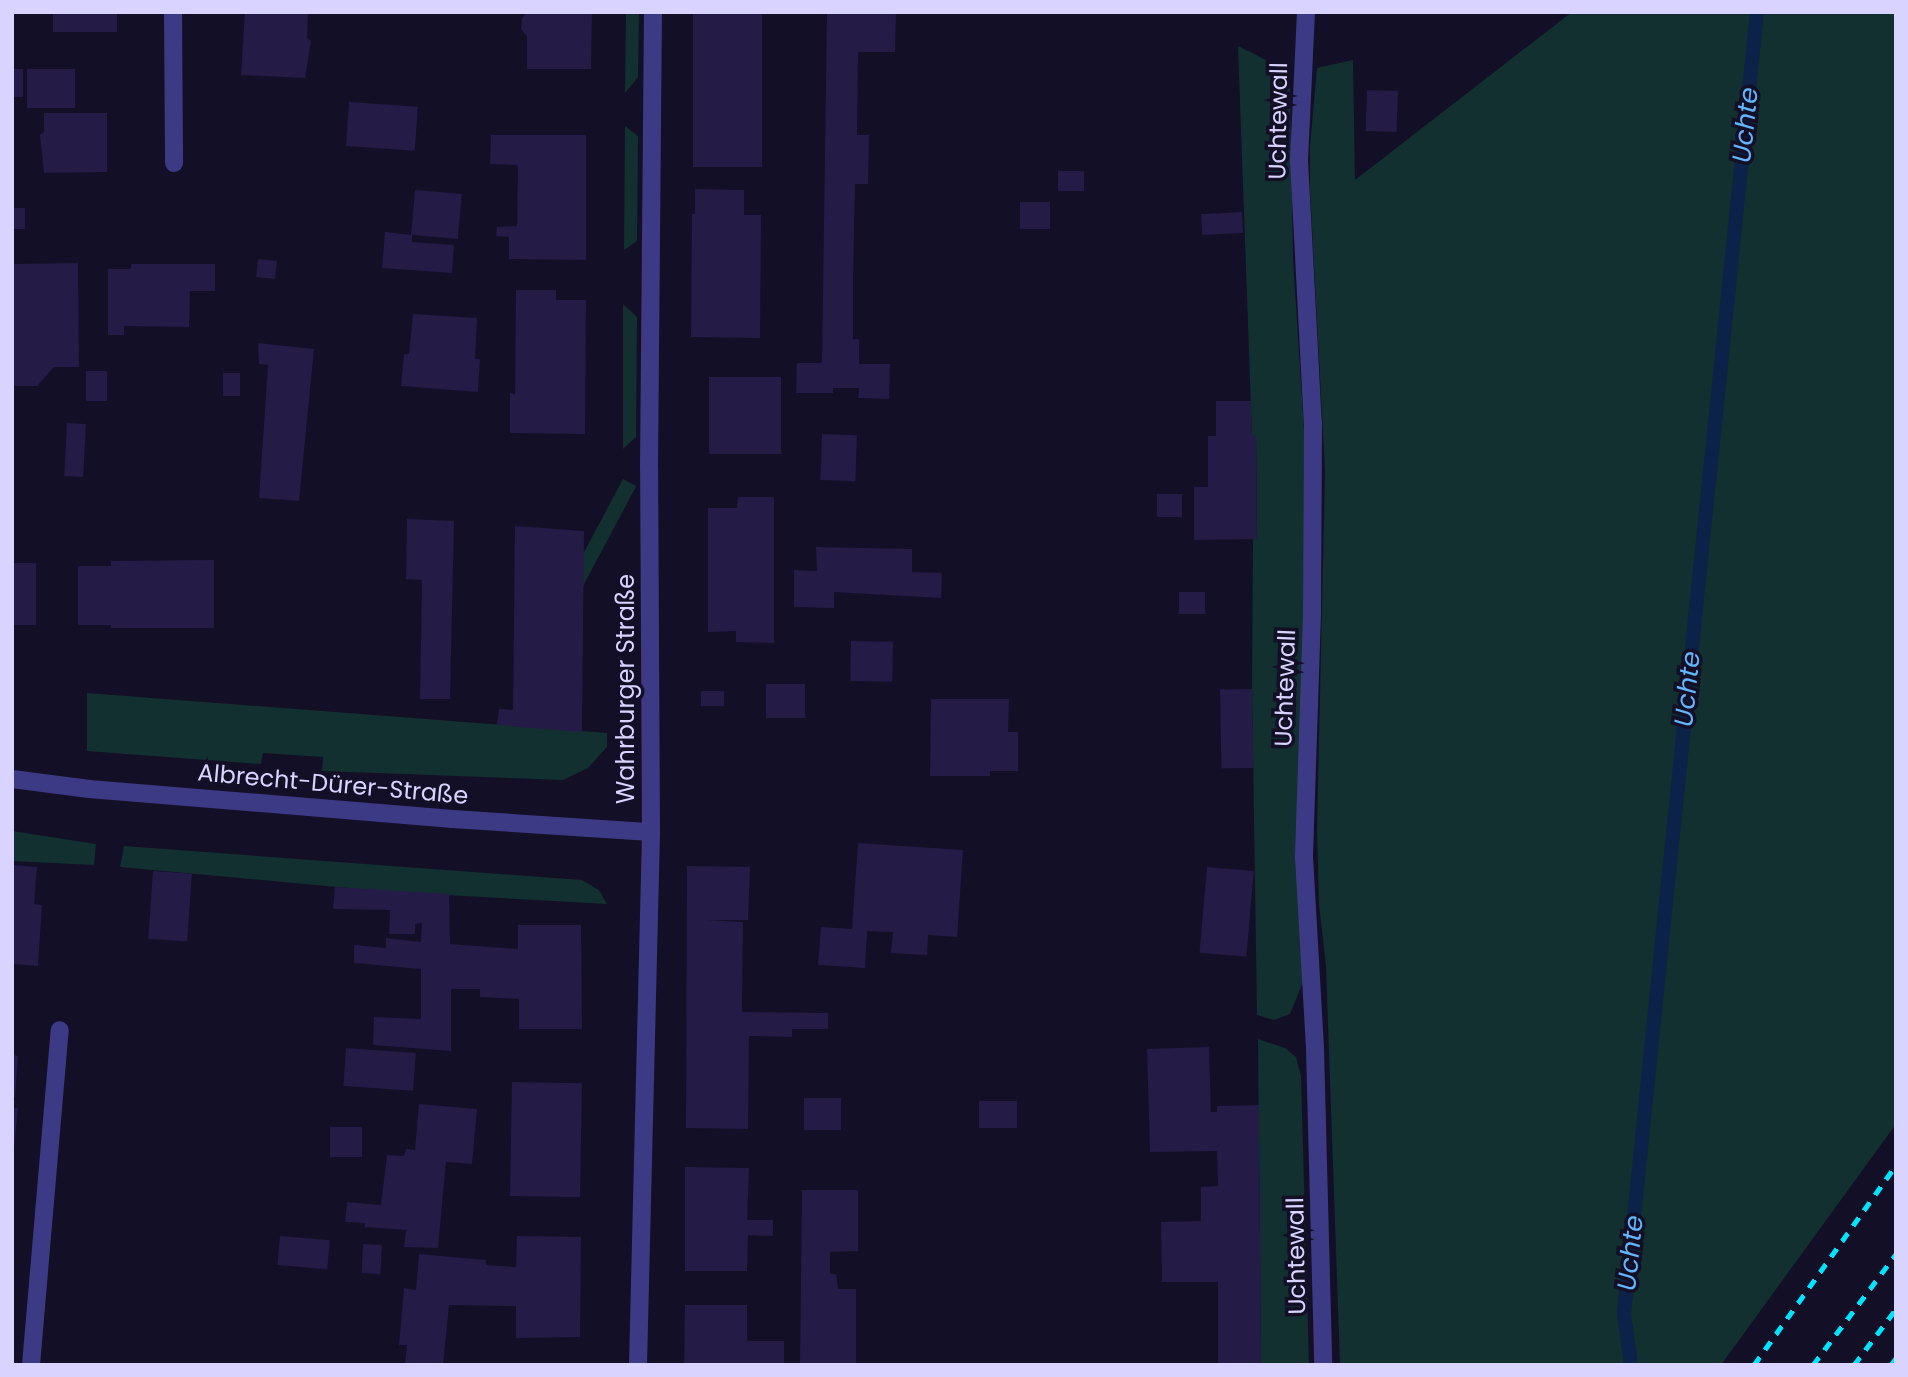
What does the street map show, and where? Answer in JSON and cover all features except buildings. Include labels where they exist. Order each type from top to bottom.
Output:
[{"type":"street","points":[[173,12],[174,163]]},
{"type":"street","name":"Wahrburger Straße","points":[[638,1365],[651,832],[649,468],[653,12]]},
{"type":"street","name":"Uchtewall","points":[[1306,12],[1299,160],[1313,452],[1312,614],[1304,857],[1315,1049],[1323,1365]]},
{"type":"street","name":"Albrecht-Dürer-Straße","points":[[12,779],[89,789],[453,819],[651,832]]},
{"type":"street","points":[[31,1365],[60,1030]]},
{"type":"green space","points":[[626,12],[639,12],[638,77],[625,93]]},
{"type":"green space","points":[[1572,12],[1896,12],[1896,1124],[1721,1365],[1340,1365],[1326,966],[1319,904],[1317,829],[1325,471],[1310,190],[1310,146],[1317,68],[1353,60],[1355,180]]},
{"type":"green space","points":[[1238,46],[1274,64],[1290,89],[1293,259],[1304,430],[1303,982],[1290,1014],[1274,1020],[1257,1015],[1252,689],[1253,539],[1257,538],[1256,436],[1252,436]]},
{"type":"green space","points":[[625,126],[638,136],[637,241],[624,250]]},
{"type":"green space","points":[[623,304],[637,317],[636,437],[623,449]]},
{"type":"green space","points":[[623,479],[636,486],[528,689],[515,682]]},
{"type":"green space","points":[[87,693],[607,733],[607,747],[588,768],[563,780],[322,771],[323,757],[263,753],[261,764],[87,751]]},
{"type":"green space","points":[[12,831],[96,844],[94,865],[12,861]]},
{"type":"green space","points":[[124,846],[582,880],[599,890],[607,904],[391,892],[120,867]]},
{"type":"green space","points":[[1258,1039],[1285,1048],[1296,1057],[1301,1076],[1309,1365],[1261,1365]]},
{"type":"waterway","name":"Uchte","points":[[1631,1365],[1624,1314],[1757,12]]},
{"type":"railway","points":[[1754,1365],[1896,1165]]},
{"type":"railway","points":[[1813,1365],[1896,1254]]},
{"type":"railway","points":[[1854,1365],[1896,1309]]},
{"type":"railway","points":[[1891,1365],[1896,1358]]}]
